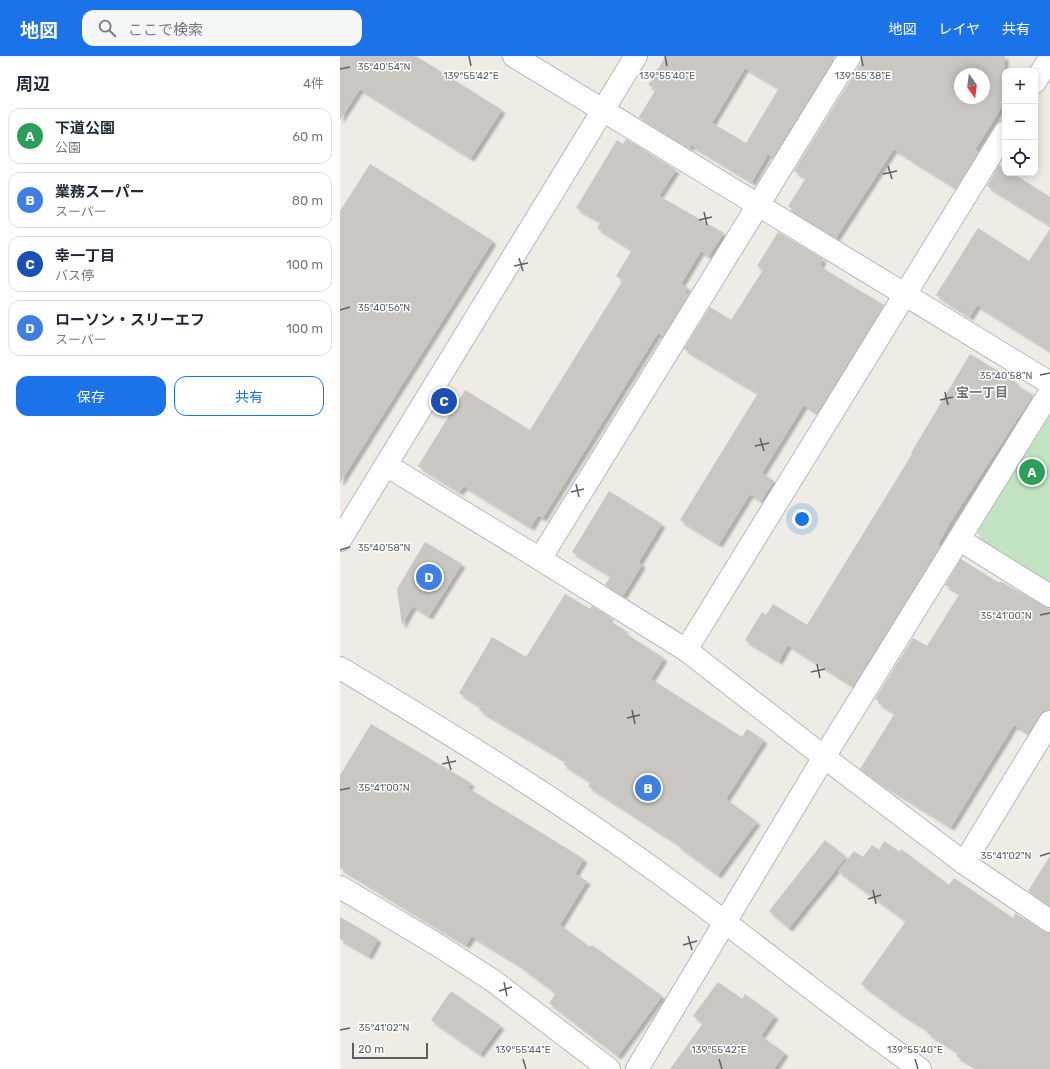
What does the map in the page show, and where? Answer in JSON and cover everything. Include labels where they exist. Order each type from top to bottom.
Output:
[{"type":"street","points":[[514,56],[1050,383]]},
{"type":"street","points":[[340,540],[636,56]]},
{"type":"street","points":[[540,559],[850,56]]},
{"type":"street","points":[[1038,77],[1050,58]]},
{"type":"street","points":[[686,650],[1002,137]]},
{"type":"street","points":[[638,1069],[724,921],[1050,392]]},
{"type":"street","points":[[386,465],[686,650],[824,758],[964,863],[1050,921]]},
{"type":"street","points":[[960,540],[1050,596]]},
{"type":"street","points":[[340,668],[491,758],[565,807],[724,921],[920,1069]]},
{"type":"street","points":[[964,863],[1050,722]]},
{"type":"street","points":[[340,886],[492,980],[609,1069]]},
{"type":"green space","points":[[1050,413],[1050,588],[981,545],[978,531]]},
{"type":"building","points":[[340,56],[416,56],[502,110],[471,158],[360,89],[340,120]]},
{"type":"building","points":[[666,56],[835,56],[773,157],[768,154],[752,182],[691,145],[690,148],[639,117],[656,89],[648,85]],"holes":[[[745,68],[779,88],[746,143],[712,123]]]},
{"type":"building","points":[[862,56],[1005,56],[1005,68],[1002,68],[1002,107],[975,150],[978,152],[956,188],[894,149],[836,238],[791,211],[792,209],[788,206],[806,178],[794,171],[861,63]]},
{"type":"building","points":[[626,139],[676,170],[659,196],[724,233],[709,256],[701,251],[681,284],[688,288],[685,292],[689,294],[663,336],[658,333],[543,518],[538,515],[531,527],[464,486],[460,492],[418,466],[465,390],[530,430],[623,280],[616,276],[632,250],[597,228],[601,222],[576,208],[617,140],[623,144]]},
{"type":"building","points":[[370,164],[493,241],[340,483],[340,211]]},
{"type":"building","points":[[999,165],[1002,167],[1002,176],[1017,176],[1050,197],[1050,225],[987,186]]},
{"type":"building","points":[[978,228],[1029,261],[1050,229],[1050,351],[977,305],[970,317],[936,295]]},
{"type":"building","points":[[778,232],[823,259],[820,265],[824,269],[884,305],[817,413],[804,405],[762,473],[774,481],[761,501],[750,494],[719,544],[680,520],[758,393],[684,349],[710,307],[731,320],[763,270],[757,266]]},
{"type":"building","points":[[970,354],[1016,382],[1015,384],[1033,395],[951,521],[938,545],[940,546],[853,686],[788,645],[779,661],[745,640],[762,612],[766,615],[773,604],[807,625],[912,454],[911,453]]},
{"type":"building","points":[[609,491],[662,524],[639,562],[642,565],[623,596],[605,585],[611,576],[572,552]]},
{"type":"building","points":[[425,542],[462,564],[429,616],[413,606],[402,625],[397,589]]},
{"type":"building","points":[[961,559],[999,583],[1000,581],[1050,609],[1050,710],[1044,711],[1040,715],[1028,733],[1014,725],[951,827],[860,769],[895,713],[878,703],[879,701],[875,699],[913,638],[927,646],[960,593],[945,585]]},
{"type":"building","points":[[565,594],[590,609],[592,606],[610,617],[608,620],[625,630],[623,632],[664,658],[651,679],[742,737],[747,729],[764,740],[726,799],[757,822],[718,875],[677,845],[678,844],[588,786],[591,782],[563,764],[566,761],[479,710],[481,707],[459,693],[492,637],[526,657]]},
{"type":"building","points":[[371,724],[471,783],[468,788],[584,859],[575,874],[587,881],[560,925],[590,947],[592,945],[662,996],[618,1056],[549,1003],[556,993],[516,963],[472,936],[466,945],[340,868],[340,775]]},
{"type":"building","points":[[825,840],[846,857],[789,928],[769,911]]},
{"type":"building","points":[[884,841],[900,852],[901,849],[949,885],[954,878],[1013,918],[1015,913],[1043,931],[1050,933],[1050,1069],[979,1069],[956,1056],[958,1052],[927,1033],[929,1031],[899,1012],[861,984],[906,921],[838,871],[854,851],[863,857],[872,845],[879,850]]},
{"type":"building","points":[[1050,856],[1050,906],[1028,891]]},
{"type":"building","points":[[340,917],[378,939],[369,956],[340,939]]},
{"type":"building","points":[[718,982],[742,999],[745,994],[775,1016],[761,1036],[785,1053],[774,1069],[670,1069],[703,1023],[693,1016]]},
{"type":"building","points":[[451,991],[501,1026],[480,1054],[431,1020]]},
{"type":"place","name":"幸一丁目","points":[[444,401]]},
{"type":"place","name":"下道公園","points":[[1032,472]]},
{"type":"place","name":"ローソン・スリーエフ","points":[[429,577]]},
{"type":"place","name":"業務スーパー","points":[[648,788]]},
{"type":"district","name":"宝一丁目","points":[[982,392]]}]
